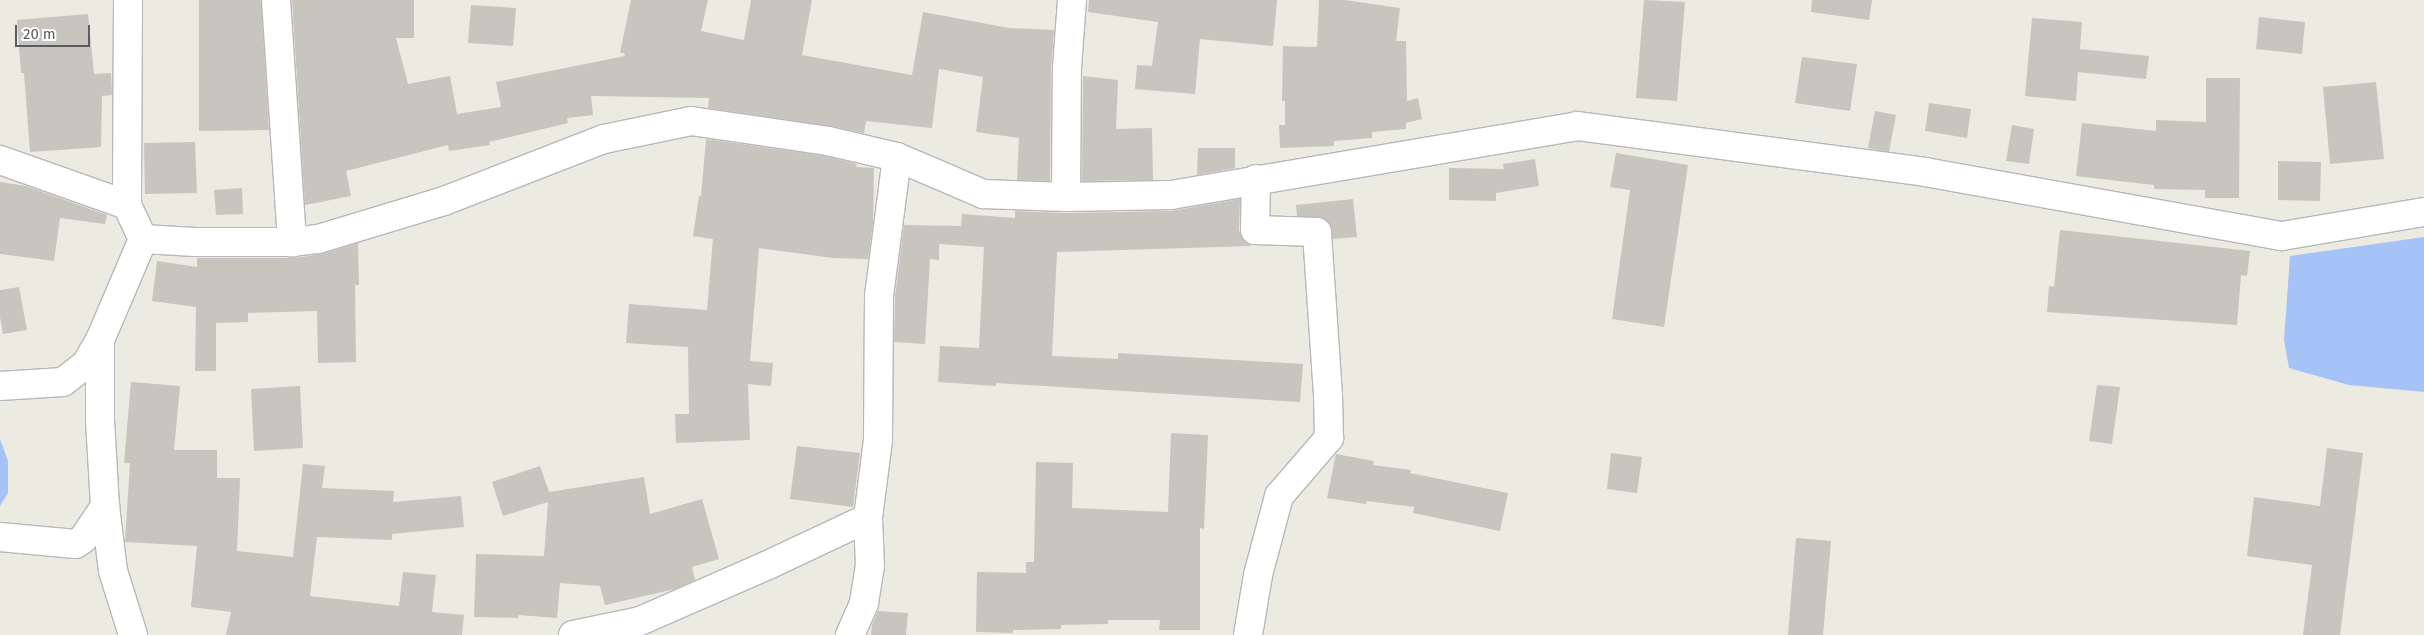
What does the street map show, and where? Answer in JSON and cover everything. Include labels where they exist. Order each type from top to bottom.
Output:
[{"type":"street","points":[[0,386],[63,382],[86,364],[100,340],[143,238],[128,205],[128,0]]},
{"type":"street","points":[[276,0],[292,242]]},
{"type":"street","points":[[1066,197],[1067,68],[1072,0]]},
{"type":"street","points":[[143,238],[195,242],[292,242],[318,240],[444,201],[604,139],[691,121],[828,141],[897,157],[983,194],[1066,197],[1172,195],[1256,179],[1577,126],[1925,172],[2282,236],[2424,212]]},
{"type":"street","points":[[850,635],[864,604],[870,566],[868,518],[878,440],[879,296],[897,157]]},
{"type":"street","points":[[0,160],[128,205]]},
{"type":"street","points":[[1248,635],[1258,574],[1279,496],[1329,438],[1328,395],[1317,232],[1255,230],[1256,179]]},
{"type":"street","points":[[100,340],[100,420],[105,506],[113,571],[133,635]]},
{"type":"street","points":[[0,537],[76,544],[83,539],[105,506]]},
{"type":"street","points":[[573,635],[640,620],[768,565],[868,518]]},
{"type":"water","points":[[2424,237],[2424,392],[2349,385],[2289,368],[2284,340],[2290,256]]},
{"type":"water","points":[[0,439],[8,461],[8,493],[0,506]]},
{"type":"building","points":[[199,0],[261,0],[269,130],[199,131]]},
{"type":"building","points":[[292,0],[414,0],[414,38],[396,38],[408,84],[450,76],[457,114],[501,107],[496,82],[625,56],[624,53],[620,53],[631,0],[708,0],[701,31],[744,40],[751,0],[812,0],[802,55],[912,75],[923,12],[1009,28],[1054,30],[1051,68],[1050,181],[1017,180],[1019,138],[976,132],[983,77],[939,69],[932,128],[866,121],[864,133],[830,126],[708,108],[709,98],[591,96],[593,115],[567,118],[568,123],[489,142],[490,145],[449,151],[448,145],[346,171],[351,196],[305,205]]},
{"type":"building","points":[[1089,0],[1277,0],[1273,46],[1200,39],[1195,94],[1135,89],[1137,65],[1152,66],[1158,22],[1088,12]]},
{"type":"building","points":[[1319,0],[1345,0],[1400,8],[1396,41],[1406,41],[1407,101],[1418,98],[1422,119],[1406,123],[1406,129],[1372,132],[1372,138],[1334,141],[1334,146],[1280,148],[1279,125],[1285,125],[1285,101],[1282,101],[1283,46],[1317,47]]},
{"type":"building","points":[[1644,0],[1685,2],[1677,101],[1636,98]]},
{"type":"building","points":[[1812,0],[1872,0],[1869,20],[1811,12]]},
{"type":"building","points":[[471,5],[516,8],[513,46],[468,43]]},
{"type":"building","points":[[88,14],[94,74],[111,73],[112,95],[102,96],[101,147],[30,152],[24,73],[21,73],[17,20]]},
{"type":"building","points":[[2259,17],[2305,22],[2302,54],[2256,49]]},
{"type":"building","points":[[2032,18],[2082,22],[2080,49],[2149,56],[2146,79],[2078,72],[2076,101],[2025,96]]},
{"type":"building","points":[[1802,57],[1857,64],[1850,111],[1795,103]]},
{"type":"building","points":[[1083,76],[1118,80],[1116,129],[1152,128],[1153,180],[1082,181]]},
{"type":"building","points":[[2206,78],[2240,78],[2239,198],[2205,198],[2205,190],[2154,189],[2154,185],[2076,176],[2082,123],[2156,131],[2156,120],[2206,122]]},
{"type":"building","points":[[2376,82],[2384,159],[2330,164],[2323,87]]},
{"type":"building","points":[[1929,103],[1971,109],[1967,138],[1925,131]]},
{"type":"building","points":[[1875,111],[1896,115],[1889,152],[1868,148]]},
{"type":"building","points":[[2012,125],[2034,129],[2029,164],[2006,161]]},
{"type":"building","points":[[706,139],[825,156],[857,164],[856,167],[874,168],[873,224],[868,259],[833,258],[759,248],[750,361],[773,363],[771,386],[748,384],[750,440],[676,443],[675,414],[689,414],[688,347],[626,343],[629,304],[707,310],[713,239],[693,236],[699,196],[701,196]]},
{"type":"building","points":[[195,142],[197,193],[145,194],[144,143]]},
{"type":"building","points":[[1198,148],[1235,148],[1235,168],[1197,175]]},
{"type":"building","points":[[1616,153],[1688,165],[1664,327],[1612,319],[1630,190],[1610,187]]},
{"type":"building","points":[[1535,159],[1539,186],[1496,193],[1496,201],[1449,200],[1449,168],[1504,169],[1503,164]]},
{"type":"building","points":[[2278,161],[2321,162],[2320,201],[2278,200]]},
{"type":"building","points":[[0,182],[26,186],[107,215],[105,224],[60,218],[54,261],[0,254]]},
{"type":"building","points":[[242,188],[243,214],[216,215],[214,190]]},
{"type":"building","points":[[1240,199],[1239,230],[1242,238],[1251,246],[1057,252],[1052,356],[1118,359],[1118,353],[1303,364],[1300,402],[996,383],[996,386],[938,382],[940,346],[979,348],[984,247],[939,244],[939,260],[930,259],[925,344],[894,342],[895,297],[904,225],[961,226],[962,214],[1015,218],[1015,211],[1066,213],[1171,211]]},
{"type":"building","points":[[1353,199],[1357,237],[1333,239],[1330,224],[1325,219],[1297,216],[1296,205]]},
{"type":"building","points":[[2060,230],[2250,251],[2247,276],[2241,275],[2237,325],[2047,312],[2049,286],[2054,287]]},
{"type":"building","points":[[358,243],[359,285],[355,285],[356,362],[318,363],[317,311],[248,313],[248,322],[216,323],[216,371],[195,371],[196,307],[152,301],[157,261],[197,267],[197,258],[294,258],[322,254]]},
{"type":"building","points":[[19,287],[27,330],[3,334],[0,317],[0,290]]},
{"type":"building","points":[[131,382],[180,386],[174,450],[217,450],[217,478],[240,478],[237,551],[293,557],[303,464],[325,466],[322,488],[394,491],[393,502],[461,496],[464,527],[392,534],[392,540],[317,537],[310,596],[399,606],[403,572],[436,575],[432,612],[464,615],[462,635],[226,635],[231,612],[191,607],[197,546],[125,542],[130,463],[124,463]]},
{"type":"building","points":[[2097,385],[2120,387],[2112,444],[2089,441]]},
{"type":"building","points":[[300,386],[303,448],[254,451],[251,389]]},
{"type":"building","points":[[1171,433],[1208,435],[1204,529],[1200,528],[1200,630],[1159,630],[1160,620],[1108,620],[1108,624],[1061,625],[1061,629],[1013,630],[1013,633],[976,632],[977,572],[1026,573],[1026,562],[1034,562],[1036,462],[1073,463],[1072,508],[1168,512]]},
{"type":"building","points":[[797,446],[860,453],[853,507],[790,499]]},
{"type":"building","points":[[2327,448],[2363,453],[2340,635],[2303,635],[2312,565],[2247,556],[2254,497],[2320,506]]},
{"type":"building","points":[[1611,453],[1642,457],[1637,493],[1607,489]]},
{"type":"building","points":[[1336,454],[1374,461],[1373,465],[1411,470],[1410,473],[1508,493],[1500,531],[1413,513],[1414,507],[1367,501],[1366,504],[1327,498]]},
{"type":"building","points":[[540,466],[549,492],[644,477],[650,514],[702,499],[719,559],[692,567],[695,580],[675,589],[605,605],[600,586],[560,583],[557,618],[519,615],[518,618],[474,617],[476,554],[544,556],[548,502],[503,516],[492,482]]},
{"type":"building","points":[[1796,538],[1831,541],[1823,635],[1788,635]]},
{"type":"building","points":[[878,611],[908,613],[906,635],[871,635],[872,625]]}]
